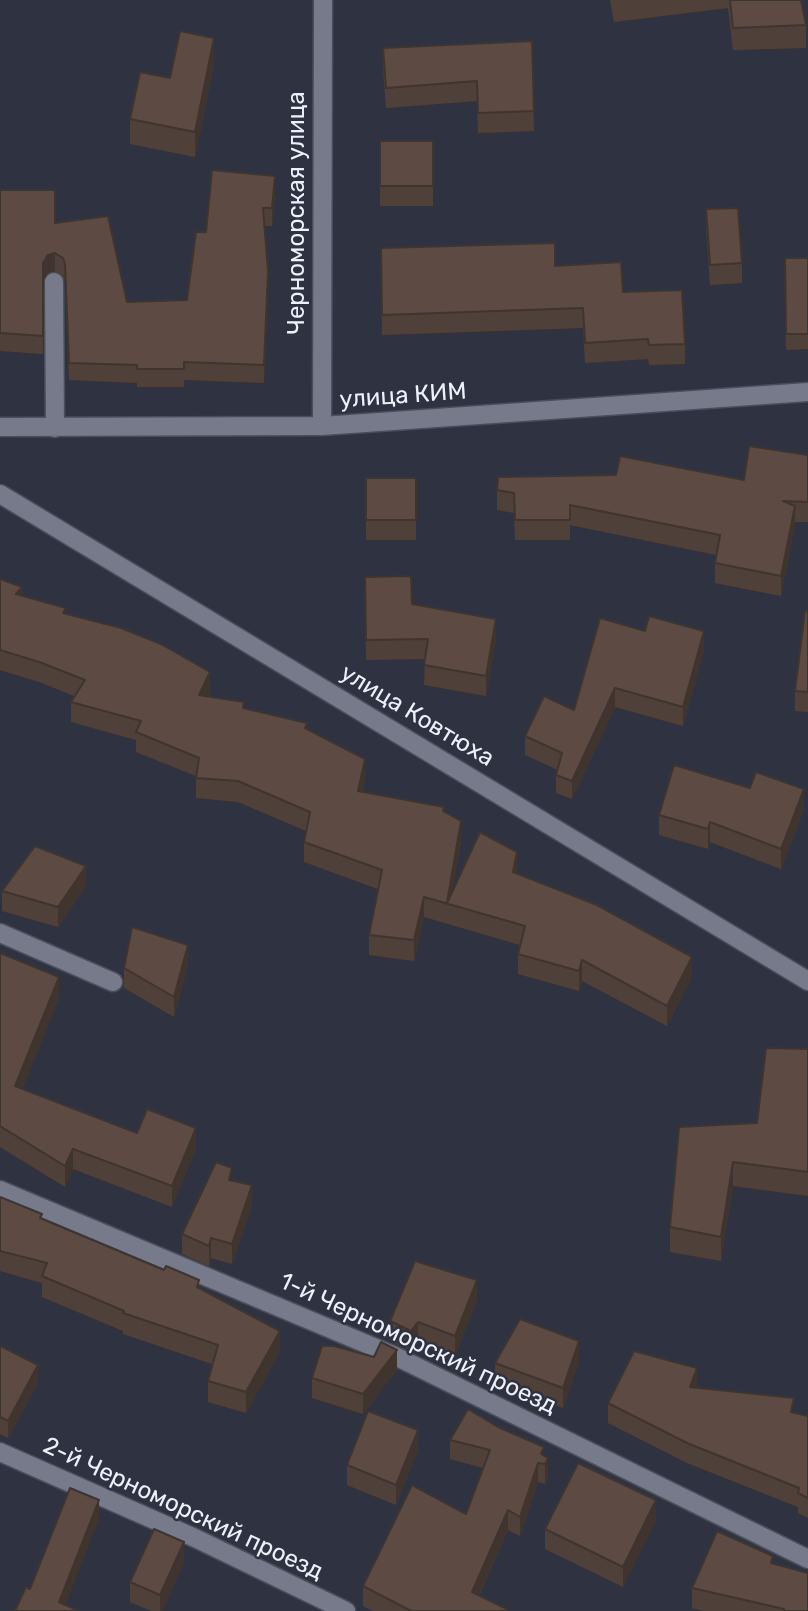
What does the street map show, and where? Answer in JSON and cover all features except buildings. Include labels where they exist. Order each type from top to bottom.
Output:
[{"type":"street","name":"Черноморская улица","points":[[322,426],[323,0]]},
{"type":"street","points":[[54,282],[55,428]]},
{"type":"street","name":"улица КИМ","points":[[0,428],[322,426],[808,392]]},
{"type":"street","name":"улица Ковтюха","points":[[0,494],[808,981]]},
{"type":"street","points":[[0,933],[113,982]]},
{"type":"street","name":"1-й Черноморский проезд","points":[[0,1190],[395,1356],[808,1559]]},
{"type":"street","name":"2-й Черноморский проезд","points":[[0,1452],[195,1538],[346,1611]]}]
